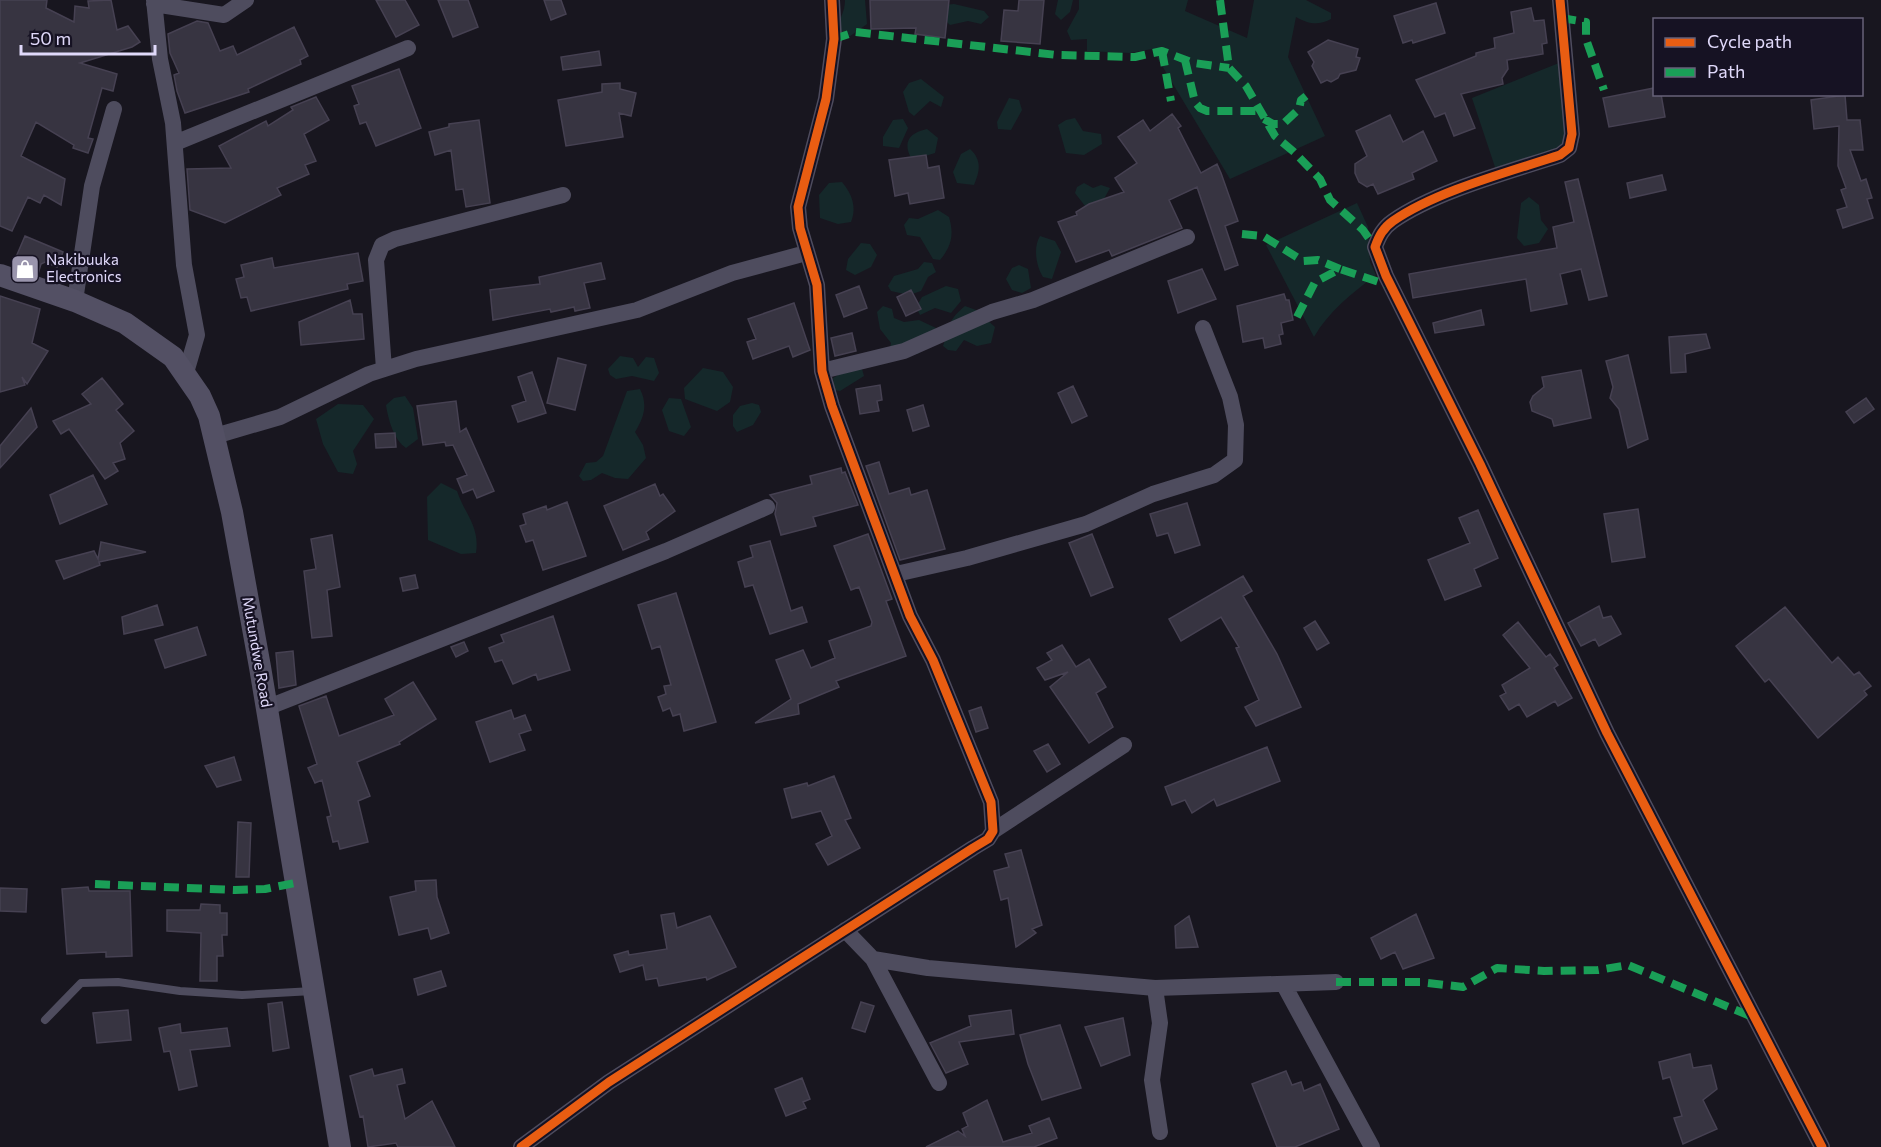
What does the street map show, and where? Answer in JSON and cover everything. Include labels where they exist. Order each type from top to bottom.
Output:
[{"type":"main road","name":"Mutundwe Road","points":[[0,275],[75,301],[125,324],[172,357],[200,396],[215,436],[232,512],[340,1147]]},
{"type":"street","points":[[185,376],[198,335],[184,264],[175,143],[160,59],[154,2],[224,15],[246,0]]},
{"type":"street","points":[[832,0],[834,39],[826,99],[798,207],[806,253],[817,285],[822,371],[832,406],[910,616],[933,660],[991,802],[993,831]]},
{"type":"street","points":[[1560,0],[1572,134],[1569,148],[1560,155],[1428,201],[1392,221],[1381,232],[1375,247],[1382,269],[1480,464],[1607,733],[1822,1147]]},
{"type":"street","points":[[175,143],[408,48]]},
{"type":"street","points":[[75,301],[92,186],[114,110]]},
{"type":"street","points":[[384,369],[376,260],[382,245],[395,239],[563,195]]},
{"type":"street","points":[[822,371],[904,351],[992,312],[1033,300],[1187,237]]},
{"type":"street","points":[[215,436],[280,417],[384,369],[416,359],[637,310],[732,273],[806,253]]},
{"type":"street","points":[[896,574],[968,558],[1086,524],[1153,494],[1214,475],[1235,460],[1236,425],[1230,397],[1203,328]]},
{"type":"street","points":[[266,708],[666,551],[767,507]]},
{"type":"street","points":[[521,1147],[609,1082],[988,839],[993,831],[1124,745]]},
{"type":"street","points":[[845,930],[873,959],[939,1083]]},
{"type":"street","points":[[873,959],[928,968],[1155,988],[1336,982]]},
{"type":"street","points":[[1284,985],[1372,1147]]},
{"type":"street","points":[[1155,988],[1160,1023],[1152,1080],[1160,1132]]},
{"type":"lane","points":[[45,1020],[81,983],[118,982],[180,991],[242,995],[314,991]]},
{"type":"green space","points":[[845,0],[865,0],[867,24],[846,39],[840,28]]},
{"type":"green space","points":[[1058,0],[1073,0],[1070,12],[1061,20],[1055,14]]},
{"type":"green space","points":[[1079,0],[1188,0],[1185,11],[1247,38],[1254,0],[1306,0],[1331,13],[1331,19],[1318,23],[1309,23],[1296,17],[1288,57],[1325,136],[1230,179],[1152,49],[1130,53],[1087,51],[1087,39],[1071,40],[1067,31],[1079,9]]},
{"type":"green space","points":[[954,4],[984,11],[989,17],[981,24],[968,21],[950,25],[941,16],[944,5]]},
{"type":"green space","points":[[1559,63],[1568,126],[1560,149],[1496,170],[1472,98]]},
{"type":"green space","points":[[921,79],[944,97],[941,107],[930,101],[914,116],[909,112],[903,92],[909,83]]},
{"type":"green space","points":[[1009,98],[1019,100],[1022,110],[1011,130],[998,129],[997,122]]},
{"type":"green space","points":[[1075,118],[1083,131],[1101,134],[1102,144],[1084,155],[1066,153],[1058,125]]},
{"type":"green space","points":[[903,119],[908,128],[899,148],[883,146],[883,137],[893,120]]},
{"type":"green space","points":[[927,129],[938,138],[935,153],[912,160],[908,148],[909,139],[916,133]]},
{"type":"green space","points":[[970,149],[978,162],[979,170],[976,180],[974,185],[957,183],[953,172],[961,154]]},
{"type":"green space","points":[[842,182],[852,201],[854,211],[851,222],[838,224],[820,218],[819,195],[829,183]]},
{"type":"green space","points":[[1084,183],[1093,188],[1101,185],[1110,188],[1100,206],[1085,206],[1075,193],[1077,187]]},
{"type":"green space","points":[[1529,197],[1539,205],[1541,220],[1548,229],[1539,243],[1524,246],[1517,238],[1521,203]]},
{"type":"green space","points":[[1357,203],[1368,227],[1370,262],[1376,275],[1334,311],[1314,337],[1266,245]]},
{"type":"green space","points":[[938,210],[949,217],[951,229],[951,240],[940,260],[933,259],[920,237],[907,235],[904,225],[909,218],[918,219]]},
{"type":"green space","points":[[1040,236],[1055,241],[1061,252],[1052,279],[1043,277],[1039,268],[1036,251]]},
{"type":"green space","points":[[861,243],[870,244],[877,255],[871,267],[855,275],[846,270],[848,259]]},
{"type":"green space","points":[[924,262],[932,263],[936,272],[928,277],[921,291],[909,295],[891,291],[888,286],[894,276],[918,269]]},
{"type":"green space","points":[[1019,265],[1028,269],[1031,288],[1022,293],[1012,290],[1006,279],[1012,268]]},
{"type":"green space","points":[[946,286],[958,289],[961,301],[951,313],[935,308],[920,315],[916,307],[922,297]]},
{"type":"green space","points":[[883,306],[892,309],[894,318],[904,322],[919,320],[936,328],[918,354],[898,355],[890,348],[891,343],[880,329],[877,312]]},
{"type":"green space","points":[[965,306],[976,310],[995,327],[991,343],[977,346],[964,340],[956,351],[948,350],[943,346],[950,324]]},
{"type":"green space","points":[[620,356],[633,358],[638,367],[646,357],[654,358],[659,373],[654,381],[632,376],[616,379],[610,375],[608,369]]},
{"type":"green space","points":[[703,368],[723,372],[733,387],[730,402],[717,411],[685,399],[684,388]]},
{"type":"green space","points":[[862,369],[864,376],[840,391],[834,390],[833,378],[843,372]]},
{"type":"green space","points":[[640,389],[644,400],[644,411],[635,432],[643,445],[646,458],[628,479],[615,478],[602,473],[591,480],[583,481],[579,476],[586,463],[596,462],[603,456],[627,391]]},
{"type":"green space","points":[[405,396],[413,408],[418,439],[406,448],[395,435],[386,405],[394,398]]},
{"type":"green space","points":[[669,398],[681,399],[691,427],[684,436],[669,431],[662,410]]},
{"type":"green space","points":[[752,403],[759,405],[761,412],[753,425],[737,432],[733,426],[733,415],[740,406]]},
{"type":"green space","points":[[338,404],[363,405],[374,419],[353,451],[357,464],[353,474],[338,472],[323,444],[316,419]]},
{"type":"green space","points":[[441,483],[457,491],[474,528],[476,553],[461,554],[428,540],[427,497]]},
{"type":"building","points":[[0,0],[47,0],[46,8],[74,22],[75,6],[89,8],[88,1],[111,0],[117,30],[128,26],[140,42],[132,47],[80,63],[117,74],[113,91],[102,88],[88,138],[93,139],[88,153],[73,148],[74,145],[36,122],[21,156],[65,179],[61,205],[44,195],[40,203],[28,197],[12,231],[0,226]]},
{"type":"building","points":[[376,0],[405,0],[419,25],[396,37]]},
{"type":"building","points":[[438,0],[468,0],[478,27],[453,37]]},
{"type":"building","points":[[544,0],[561,0],[566,14],[551,20]]},
{"type":"building","points":[[870,0],[949,0],[945,38],[915,34],[916,28],[871,29]]},
{"type":"building","points":[[1019,0],[1044,0],[1040,44],[1001,41],[1004,10],[1018,11]]},
{"type":"building","points":[[1436,3],[1445,33],[1413,43],[1412,40],[1403,43],[1394,16]]},
{"type":"building","points":[[1531,8],[1534,21],[1544,20],[1547,43],[1542,44],[1543,54],[1507,60],[1508,69],[1502,78],[1503,84],[1461,94],[1475,128],[1454,136],[1445,113],[1435,117],[1416,80],[1476,56],[1476,53],[1495,48],[1494,38],[1514,33],[1511,12]]},
{"type":"building","points":[[197,21],[208,23],[220,51],[233,46],[237,55],[294,27],[308,56],[300,60],[301,64],[248,89],[249,92],[185,113],[177,91],[174,75],[179,73],[170,53],[168,34]]},
{"type":"building","points":[[1328,40],[1358,49],[1356,57],[1360,58],[1356,70],[1340,74],[1331,82],[1327,80],[1321,83],[1308,52]]},
{"type":"building","points":[[599,51],[601,65],[563,70],[561,57]]},
{"type":"building","points":[[399,69],[421,128],[376,146],[366,122],[360,124],[354,106],[359,104],[352,86]]},
{"type":"building","points":[[620,83],[620,89],[636,93],[631,116],[619,113],[623,137],[566,146],[558,100],[602,92],[602,84]]},
{"type":"building","points":[[1653,88],[1653,96],[1661,96],[1665,117],[1609,127],[1603,98]]},
{"type":"building","points":[[1845,96],[1847,120],[1860,120],[1863,150],[1850,150],[1861,181],[1866,179],[1872,198],[1867,199],[1873,218],[1843,228],[1837,210],[1847,207],[1841,190],[1846,188],[1838,166],[1839,126],[1814,129],[1811,100]]},
{"type":"building","points":[[316,97],[329,120],[304,134],[316,161],[305,165],[309,174],[277,188],[281,195],[225,223],[190,210],[187,169],[231,168],[219,146],[266,121],[268,126],[293,110],[291,107]]},
{"type":"building","points":[[1172,114],[1181,126],[1178,128],[1201,173],[1217,164],[1221,173],[1238,221],[1225,226],[1238,265],[1225,270],[1197,187],[1169,200],[1182,228],[1112,256],[1109,250],[1076,262],[1058,222],[1077,215],[1076,212],[1089,204],[1124,192],[1115,178],[1137,163],[1118,137],[1143,120],[1150,131]]},
{"type":"building","points":[[1390,115],[1403,142],[1423,131],[1437,161],[1412,173],[1414,179],[1378,194],[1373,184],[1367,187],[1359,182],[1355,173],[1355,164],[1367,156],[1356,131]]},
{"type":"building","points":[[479,120],[490,203],[466,207],[463,189],[456,190],[451,150],[435,155],[429,132],[449,127],[449,124]]},
{"type":"building","points":[[926,155],[928,168],[939,166],[944,198],[910,204],[908,193],[895,196],[889,160]]},
{"type":"building","points":[[1662,175],[1666,190],[1630,198],[1627,183]]},
{"type":"building","points":[[1578,179],[1607,296],[1589,300],[1581,269],[1560,274],[1567,304],[1531,311],[1526,279],[1413,298],[1409,274],[1557,248],[1553,227],[1574,222],[1565,182]]},
{"type":"building","points":[[25,236],[63,252],[57,267],[45,262],[41,264],[38,274],[22,268],[25,261],[16,257]]},
{"type":"building","points":[[358,253],[363,281],[347,284],[348,289],[251,311],[247,297],[241,298],[236,279],[244,277],[241,265],[272,258],[274,268]]},
{"type":"building","points":[[601,263],[605,279],[584,283],[590,308],[575,311],[574,307],[551,312],[550,309],[493,320],[490,290],[540,284],[539,277]]},
{"type":"building","points":[[1202,269],[1216,299],[1178,313],[1168,281]]},
{"type":"building","points":[[859,286],[867,308],[844,317],[836,295]]},
{"type":"building","points":[[911,290],[921,309],[906,316],[897,297]]},
{"type":"building","points":[[1284,294],[1286,300],[1289,300],[1293,320],[1281,323],[1283,334],[1279,335],[1281,344],[1265,348],[1263,338],[1243,342],[1237,306]]},
{"type":"building","points":[[0,296],[40,309],[32,343],[48,351],[27,384],[22,377],[25,385],[0,392]]},
{"type":"building","points":[[350,300],[353,314],[362,314],[364,339],[301,345],[299,322]]},
{"type":"building","points":[[794,303],[810,350],[793,357],[789,346],[753,359],[747,342],[756,339],[748,319]]},
{"type":"building","points":[[1481,310],[1484,325],[1435,333],[1433,323]]},
{"type":"building","points":[[852,333],[856,351],[835,356],[831,338]]},
{"type":"building","points":[[1706,334],[1710,348],[1685,354],[1686,372],[1671,373],[1669,337]]},
{"type":"building","points":[[1628,355],[1648,439],[1628,448],[1619,409],[1610,398],[1613,387],[1606,361]]},
{"type":"building","points":[[558,358],[586,365],[575,410],[547,403]]},
{"type":"building","points":[[1581,370],[1591,418],[1554,426],[1552,419],[1532,411],[1530,402],[1533,396],[1544,387],[1542,377]]},
{"type":"building","points":[[532,372],[546,413],[518,422],[512,406],[526,401],[518,377]]},
{"type":"building","points":[[102,378],[123,404],[116,410],[134,431],[120,443],[125,459],[113,463],[118,471],[105,479],[69,429],[61,434],[53,421],[91,404],[82,394]]},
{"type":"building","points":[[880,385],[882,400],[877,401],[879,411],[860,414],[856,389]]},
{"type":"building","points":[[1073,386],[1087,416],[1072,423],[1058,393]]},
{"type":"building","points":[[1866,398],[1874,409],[1854,423],[1846,412]]},
{"type":"building","points":[[456,401],[460,432],[466,428],[494,491],[477,498],[473,489],[463,493],[457,479],[467,475],[453,445],[446,446],[445,442],[423,445],[417,406]]},
{"type":"building","points":[[923,405],[929,426],[913,431],[907,410]]},
{"type":"building","points":[[31,408],[37,427],[0,468],[0,446]]},
{"type":"building","points":[[395,433],[396,447],[376,448],[375,434]]},
{"type":"building","points":[[879,462],[889,494],[909,488],[911,495],[927,490],[945,549],[900,560],[866,466]]},
{"type":"building","points":[[841,468],[842,473],[845,472],[858,505],[813,517],[816,526],[781,535],[775,514],[777,503],[770,495],[812,484],[810,476]]},
{"type":"building","points":[[93,475],[107,504],[60,524],[50,495]]},
{"type":"building","points":[[655,484],[660,496],[663,494],[675,511],[646,532],[649,539],[623,550],[604,506]]},
{"type":"building","points":[[567,502],[586,556],[543,570],[533,540],[526,542],[520,526],[526,524],[523,514],[546,506],[547,510]]},
{"type":"building","points":[[1187,503],[1200,545],[1175,553],[1168,533],[1157,536],[1150,514]]},
{"type":"building","points":[[1638,509],[1645,557],[1612,562],[1604,514]]},
{"type":"building","points":[[1478,510],[1498,558],[1474,569],[1481,586],[1445,600],[1428,560],[1470,543],[1459,518]]},
{"type":"building","points":[[868,534],[892,599],[886,601],[906,656],[836,681],[839,687],[798,704],[799,714],[755,723],[791,699],[776,660],[803,650],[811,668],[835,658],[829,641],[871,626],[872,622],[859,587],[851,590],[834,546]]},
{"type":"building","points":[[1092,534],[1113,587],[1091,596],[1069,543]]},
{"type":"building","points":[[332,535],[340,587],[327,590],[332,636],[312,638],[304,571],[316,569],[311,539]]},
{"type":"building","points":[[770,541],[791,611],[802,607],[807,622],[770,634],[753,585],[745,587],[738,562],[753,557],[750,546]]},
{"type":"building","points":[[101,542],[146,552],[99,562],[100,565],[64,579],[56,561],[94,551],[98,559]]},
{"type":"building","points":[[415,575],[418,588],[403,591],[400,578]]},
{"type":"building","points":[[1243,576],[1252,591],[1243,596],[1277,654],[1301,707],[1256,726],[1245,707],[1259,700],[1236,648],[1239,647],[1221,617],[1181,641],[1169,619]]},
{"type":"building","points":[[676,593],[716,722],[684,731],[680,714],[673,716],[670,708],[663,711],[658,697],[666,694],[664,686],[671,685],[660,646],[652,649],[638,605]]},
{"type":"building","points":[[157,605],[163,625],[124,634],[122,617]]},
{"type":"building","points":[[1599,606],[1603,618],[1611,616],[1621,634],[1599,646],[1595,639],[1581,646],[1568,623]]},
{"type":"building","points":[[1785,607],[1832,663],[1838,657],[1854,675],[1859,672],[1871,686],[1864,691],[1867,695],[1818,738],[1769,679],[1765,682],[1736,646]]},
{"type":"building","points":[[553,616],[570,670],[538,680],[536,674],[513,684],[502,660],[495,662],[489,648],[504,642],[501,635]]},
{"type":"building","points":[[1315,621],[1329,643],[1317,650],[1304,628]]},
{"type":"building","points":[[1518,622],[1546,657],[1550,654],[1558,665],[1554,668],[1572,698],[1558,706],[1555,701],[1527,717],[1519,704],[1509,710],[1500,696],[1506,693],[1502,685],[1530,668],[1503,635]]},
{"type":"building","points":[[197,627],[206,655],[165,668],[155,640]]},
{"type":"building","points":[[464,642],[468,651],[456,657],[451,647]]},
{"type":"building","points":[[1062,645],[1076,667],[1089,659],[1106,687],[1096,693],[1113,727],[1089,743],[1050,687],[1068,672],[1045,680],[1037,668],[1052,660],[1047,653]]},
{"type":"building","points":[[293,651],[296,685],[279,688],[276,653]]},
{"type":"building","points":[[413,682],[436,719],[399,742],[400,744],[357,762],[370,796],[358,801],[368,842],[340,849],[338,841],[333,842],[327,817],[331,816],[322,780],[315,783],[308,768],[317,764],[299,706],[326,696],[339,736],[394,715],[385,699]]},
{"type":"building","points":[[981,707],[988,728],[976,732],[969,711]]},
{"type":"building","points":[[511,710],[514,719],[525,715],[531,730],[519,734],[525,750],[490,762],[476,722]]},
{"type":"building","points":[[1048,744],[1060,764],[1047,772],[1034,751]]},
{"type":"building","points":[[1267,747],[1280,781],[1217,806],[1214,799],[1192,813],[1185,800],[1172,805],[1165,787]]},
{"type":"building","points":[[234,757],[241,780],[217,787],[205,766]]},
{"type":"building","points":[[834,776],[851,818],[845,820],[860,848],[828,865],[816,844],[832,836],[821,811],[792,818],[784,789],[807,783],[808,786]]},
{"type":"building","points":[[238,822],[251,823],[249,877],[236,877]]},
{"type":"building","points":[[1021,850],[1042,925],[1032,929],[1036,933],[1016,947],[1008,898],[1001,900],[994,871],[1009,867],[1005,854]]},
{"type":"building","points":[[436,880],[437,897],[449,933],[431,939],[428,928],[399,935],[390,897],[416,891],[415,881]]},
{"type":"building","points":[[88,887],[89,891],[130,891],[132,956],[106,957],[106,952],[67,954],[62,889]]},
{"type":"building","points":[[0,888],[27,889],[26,912],[0,911]]},
{"type":"building","points":[[201,904],[220,905],[220,913],[227,913],[227,935],[222,935],[223,956],[217,956],[217,981],[200,981],[201,933],[167,931],[167,910],[200,910]]},
{"type":"building","points":[[674,913],[677,928],[710,916],[736,967],[707,980],[706,977],[659,986],[657,978],[646,980],[643,965],[620,972],[614,955],[628,951],[629,955],[667,949],[661,915]]},
{"type":"building","points":[[1416,914],[1434,958],[1403,969],[1395,952],[1381,959],[1371,938]]},
{"type":"building","points":[[1189,916],[1198,947],[1176,948],[1175,926]]},
{"type":"building","points":[[441,971],[446,986],[418,995],[414,979]]},
{"type":"building","points":[[282,1002],[289,1048],[273,1051],[268,1004]]},
{"type":"building","points":[[861,1002],[874,1006],[865,1032],[852,1028]]},
{"type":"building","points":[[128,1010],[131,1040],[97,1043],[93,1013]]},
{"type":"building","points":[[1011,1010],[1014,1034],[959,1042],[968,1064],[946,1073],[930,1043],[971,1026],[969,1016]]},
{"type":"building","points":[[1123,1018],[1130,1055],[1101,1066],[1085,1027]]},
{"type":"building","points":[[180,1024],[181,1033],[227,1028],[230,1046],[190,1050],[197,1086],[179,1090],[170,1051],[164,1052],[159,1028]]},
{"type":"building","points":[[1060,1025],[1081,1088],[1042,1100],[1020,1035]]},
{"type":"building","points":[[1690,1054],[1693,1068],[1711,1065],[1717,1089],[1703,1100],[1717,1129],[1683,1144],[1674,1118],[1682,1116],[1670,1077],[1663,1079],[1659,1062]]},
{"type":"building","points":[[372,1069],[374,1076],[402,1069],[405,1083],[397,1085],[405,1119],[432,1101],[455,1147],[398,1147],[396,1143],[368,1147],[363,1116],[360,1117],[350,1076]]},
{"type":"building","points":[[1286,1071],[1292,1085],[1301,1082],[1304,1091],[1320,1084],[1339,1129],[1295,1147],[1277,1147],[1252,1084]]},
{"type":"building","points":[[802,1078],[810,1099],[803,1102],[806,1108],[786,1116],[775,1089]]},
{"type":"building","points":[[987,1100],[1003,1142],[1032,1133],[1029,1126],[1049,1118],[1057,1138],[1034,1147],[926,1147],[958,1131],[965,1136],[962,1129],[968,1126],[963,1113]]},
{"type":"marked path","points":[[1220,0],[1229,68],[1246,86],[1275,136],[1320,179],[1330,200],[1363,230],[1375,247]]},
{"type":"marked path","points":[[1561,18],[1586,22],[1586,39],[1604,90]]},
{"type":"marked path","points":[[834,39],[855,32],[1057,55],[1135,57],[1162,51],[1194,63],[1229,68]]},
{"type":"marked path","points":[[1162,51],[1171,101]]},
{"type":"marked path","points":[[1185,60],[1195,102],[1200,108],[1207,111],[1259,111]]},
{"type":"marked path","points":[[1264,119],[1273,124],[1283,124],[1299,109],[1301,100],[1306,96]]},
{"type":"marked path","points":[[1242,234],[1263,236],[1303,261],[1318,260],[1340,269]]},
{"type":"marked path","points":[[1297,317],[1315,282],[1340,269],[1391,286]]},
{"type":"marked path","points":[[95,884],[235,890],[265,889],[295,883]]},
{"type":"marked path","points":[[1336,982],[1420,982],[1463,987],[1497,968],[1544,971],[1598,970],[1628,965],[1755,1018]]},
{"type":"cycle path","points":[[521,1147],[609,1082],[988,839],[993,831],[991,802],[933,660],[910,616],[832,406],[822,371],[817,285],[800,228],[798,207],[826,99],[834,39],[832,0]]},
{"type":"cycle path","points":[[1560,0],[1572,134],[1569,148],[1560,155],[1451,191],[1410,210],[1387,226],[1375,247],[1386,276],[1480,464],[1607,733],[1822,1147]]},
{"type":"place","name":"Nakibuuka Electronics","points":[[25,269]]}]
